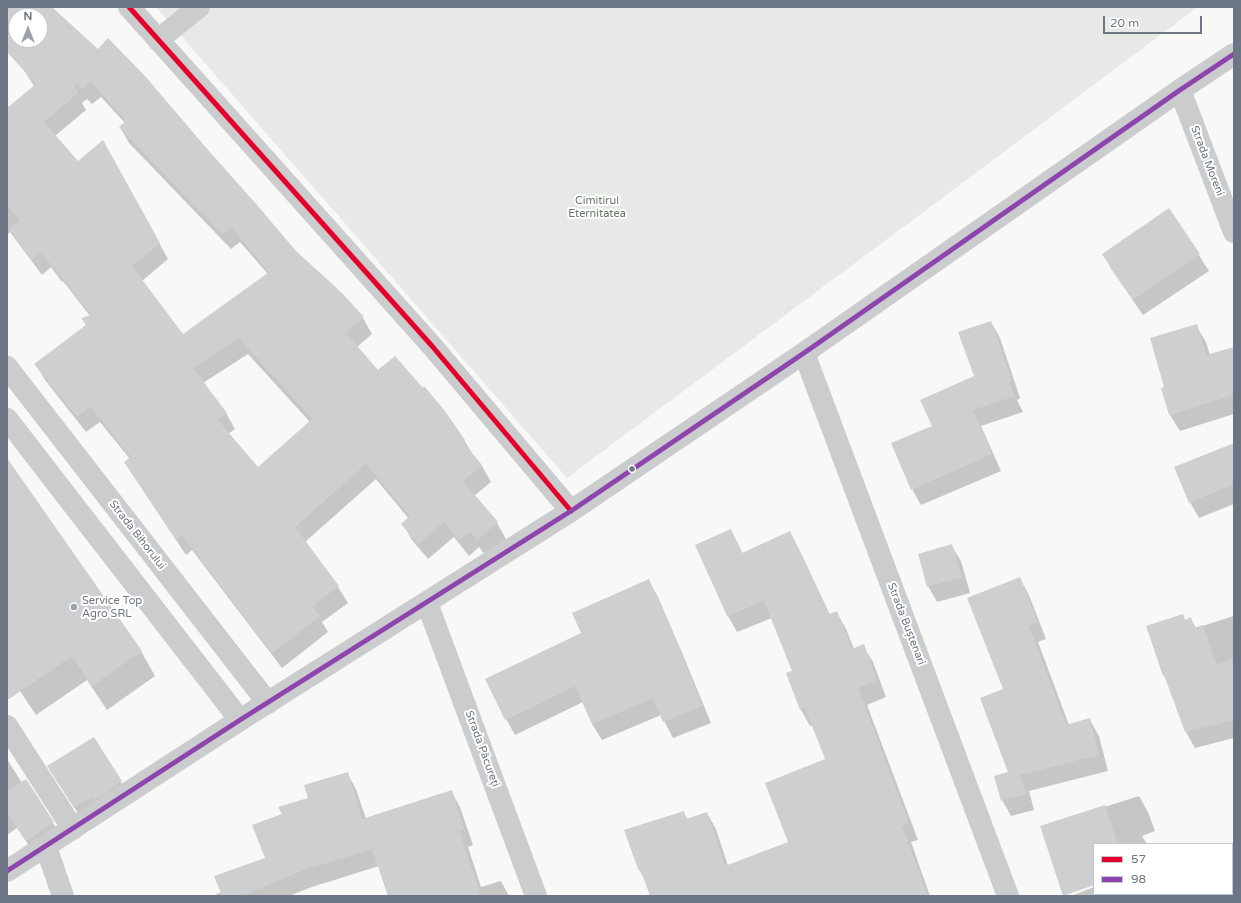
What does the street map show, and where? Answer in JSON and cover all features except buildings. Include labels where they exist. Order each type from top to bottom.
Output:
[{"type":"street","points":[[129,7],[432,346],[571,511]]},
{"type":"street","points":[[158,40],[199,7]]},
{"type":"street","points":[[7,871],[268,702],[571,511],[804,353],[1180,90],[1234,54]]},
{"type":"street","name":"Strada Moreni","points":[[1180,90],[1234,232]]},
{"type":"street","name":"Strada Buștenari","points":[[804,353],[1008,896]]},
{"type":"street","name":"Strada Bihorului","points":[[7,367],[268,702]]},
{"type":"street","points":[[7,419],[240,720]]},
{"type":"street","name":"Strada Păcureți","points":[[427,603],[536,896]]},
{"type":"street","points":[[7,726],[73,829]]},
{"type":"street","points":[[46,847],[63,896]]},
{"type":"green space","name":"Cimitirul Eternitatea","points":[[156,7],[1198,7],[567,478]]},
{"type":"transit line","name":"57","points":[[129,7],[432,346],[571,511]]},
{"type":"transit line","name":"98","points":[[7,871],[240,720],[571,511],[804,353],[1180,90],[1234,54]]},
{"type":"place","name":"Service Top Agro SRL","points":[[74,607]]}]
